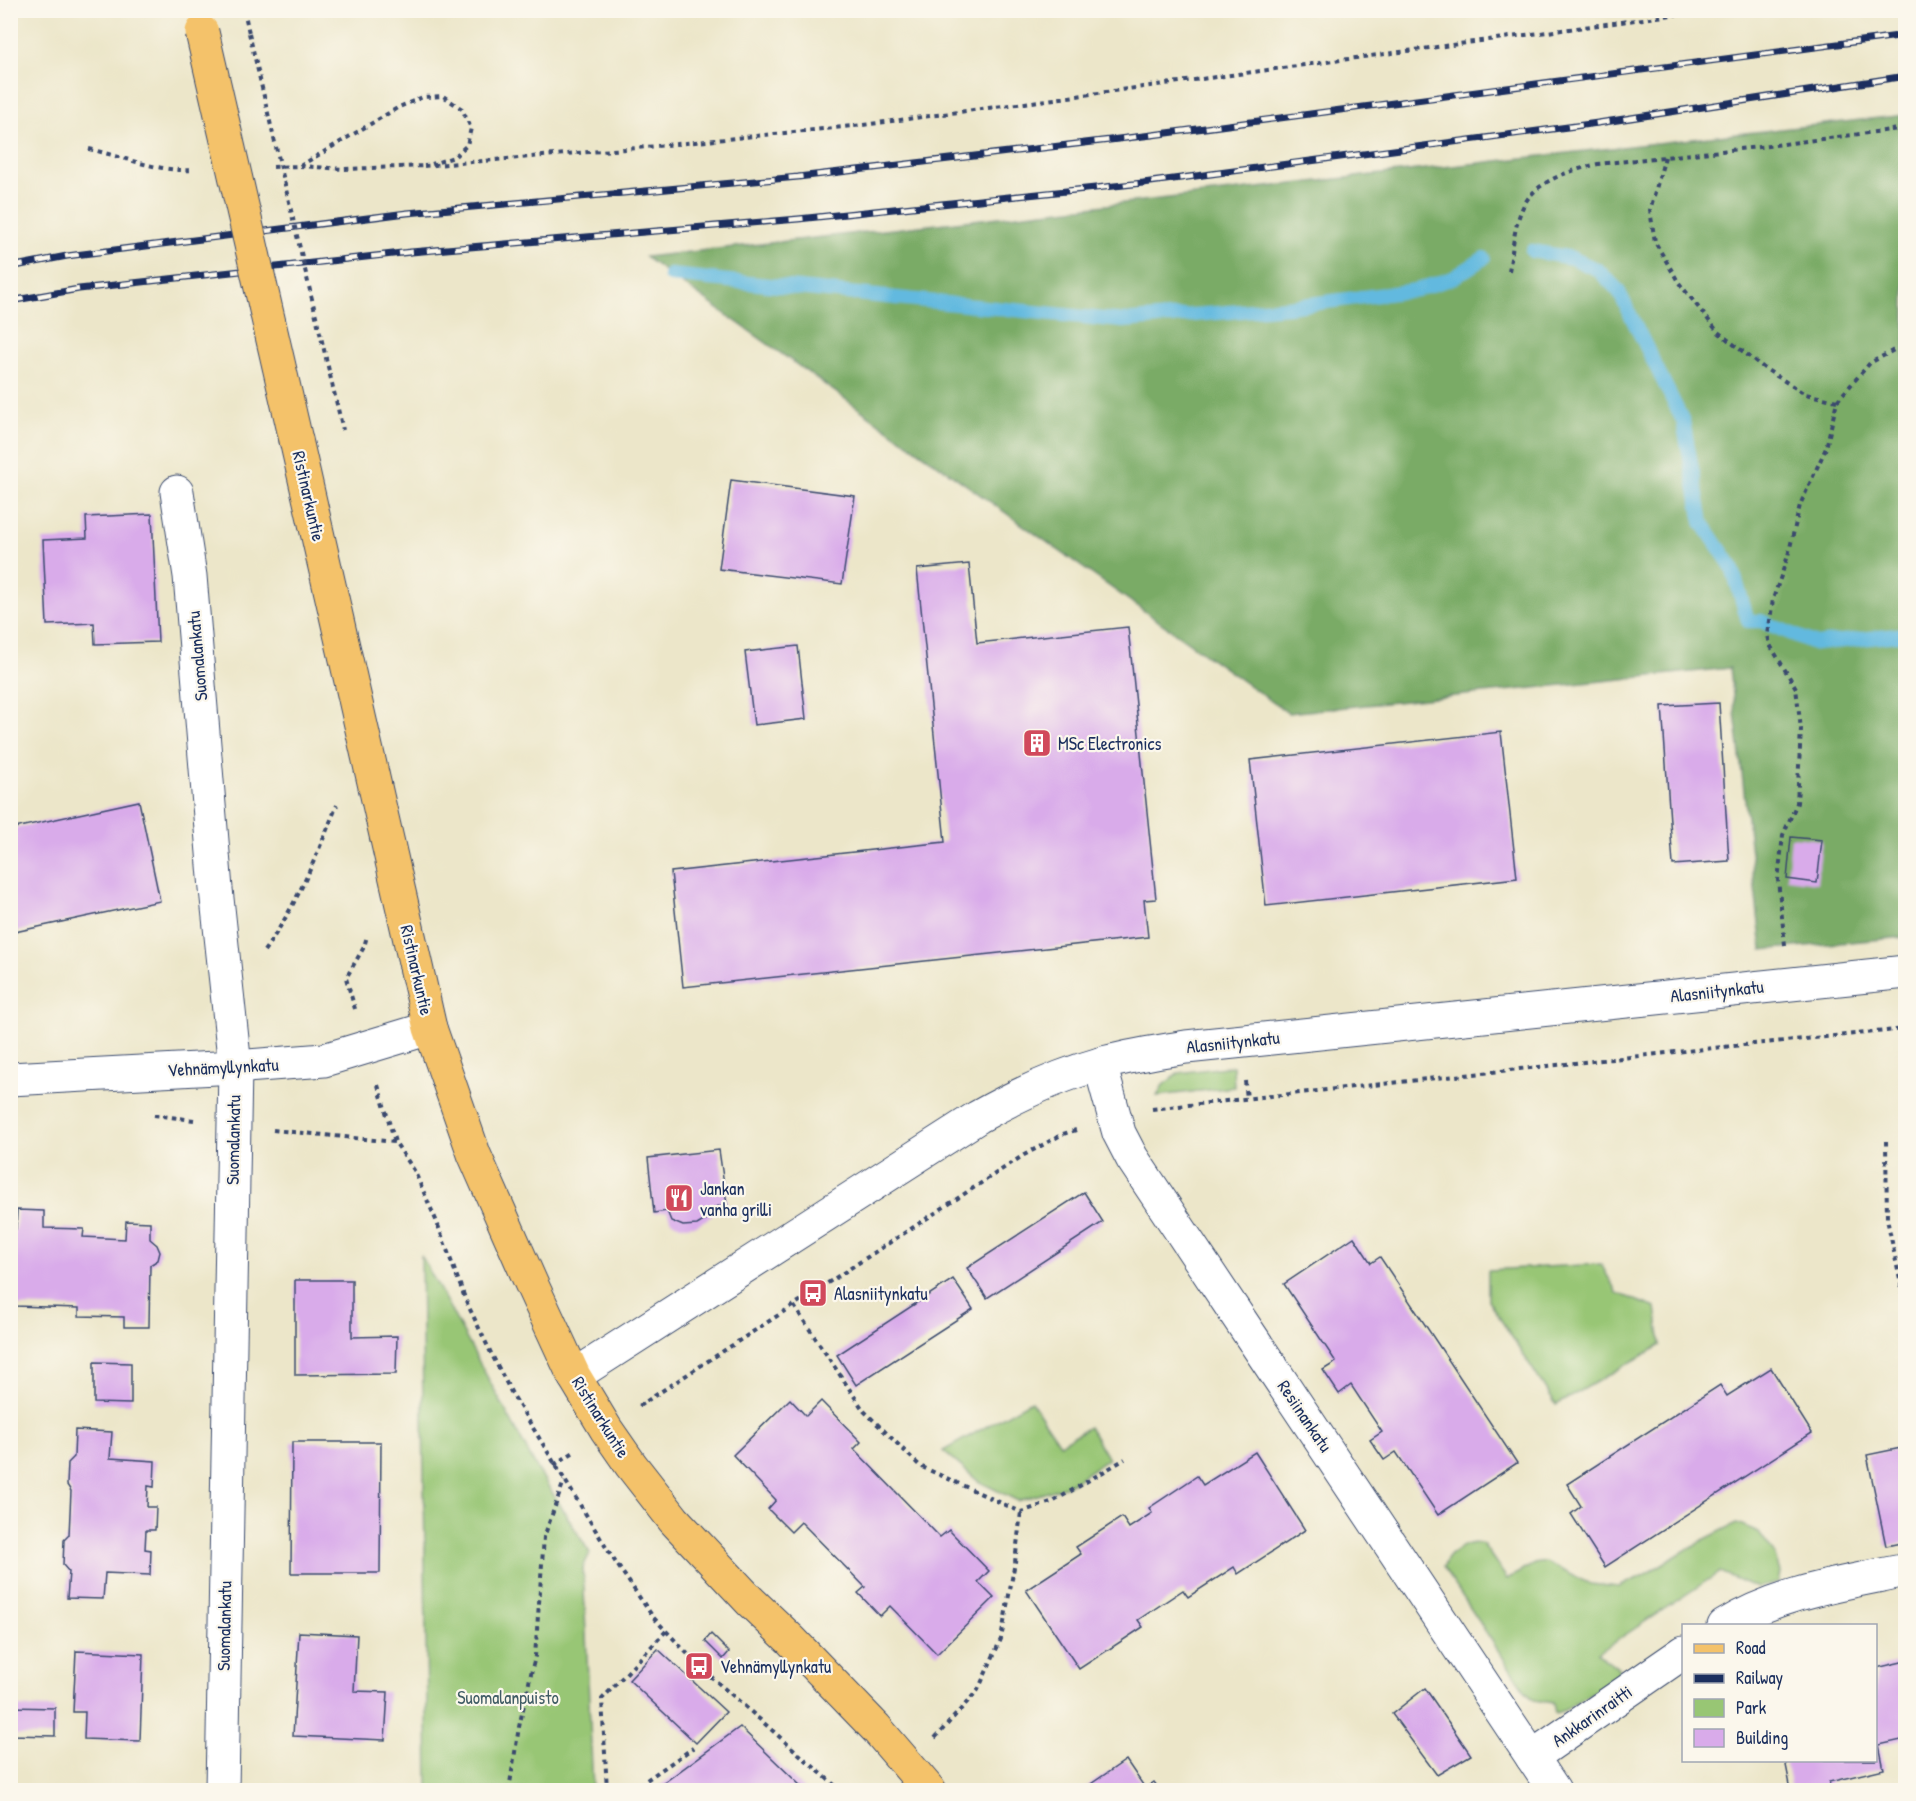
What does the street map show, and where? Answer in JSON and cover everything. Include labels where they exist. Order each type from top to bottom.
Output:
[{"type":"main road","name":"Ristinarkuntie","points":[[199,21],[430,1028],[474,1154],[574,1376],[631,1465],[674,1520],[750,1601],[876,1728],[929,1791]]},
{"type":"street","name":"Suomalankatu","points":[[177,492],[190,576],[216,889],[235,1067],[222,1791]]},
{"type":"street","name":"Alasniitynkatu","points":[[574,1376],[978,1117],[1047,1082],[1100,1064],[1186,1047],[1905,972]]},
{"type":"street","name":"Vehnämyllynkatu","points":[[10,1079],[324,1060],[430,1028]]},
{"type":"street","name":"Resiinankatu","points":[[1100,1064],[1119,1133],[1132,1158],[1532,1758]]},
{"type":"street","points":[[1728,1624],[1764,1606],[1791,1597],[1905,1570]]},
{"type":"street","name":"Ankkarinraitti","points":[[1554,1791],[1532,1758],[1682,1653]]},
{"type":"path","points":[[244,10],[343,430]]},
{"type":"path","points":[[266,167],[300,166],[344,169],[424,166],[637,148],[863,125],[1709,10]]},
{"type":"path","points":[[300,166],[399,107],[423,98],[443,96],[462,110],[471,128],[467,145],[454,157],[424,166]]},
{"type":"path","points":[[1509,271],[1520,215],[1526,201],[1538,188],[1578,169],[1598,164],[1768,146],[1905,128]]},
{"type":"path","points":[[89,149],[151,166],[199,170]]},
{"type":"path","points":[[1665,158],[1650,210],[1655,242],[1679,283],[1718,332],[1764,368],[1805,394],[1837,401]]},
{"type":"path","points":[[1789,984],[1778,880],[1783,835],[1797,803],[1801,729],[1796,688],[1770,645],[1768,635],[1773,599],[1788,556],[1800,505],[1826,448],[1837,401],[1870,363],[1905,346]]},
{"type":"path","points":[[227,985],[255,963],[278,931],[307,879],[337,804]]},
{"type":"path","points":[[554,1465],[637,1407],[1024,1155],[1063,1134],[1160,1107],[1905,1029]]},
{"type":"path","points":[[367,1047],[395,1142],[414,1170],[436,1220],[466,1301],[511,1392],[612,1557],[653,1617],[666,1631],[722,1687],[840,1791]]},
{"type":"path","points":[[1886,1141],[1887,1219],[1905,1308]]},
{"type":"path","points":[[794,1306],[864,1411],[920,1466],[1021,1512],[1054,1501],[1125,1459]]},
{"type":"path","points":[[509,1791],[519,1727],[535,1656],[544,1537],[564,1481]]},
{"type":"path","points":[[933,1741],[978,1690],[1001,1639],[1015,1562],[1021,1512]]},
{"type":"path","points":[[607,1791],[602,1699],[666,1631]]},
{"type":"path","points":[[632,1791],[693,1748]]},
{"type":"path","points":[[1415,1791],[1420,1785]]},
{"type":"green space","points":[[1905,115],[1905,937],[1762,950],[1730,668],[1288,713],[645,257]]},
{"type":"green space","points":[[1233,1066],[1234,1087],[1157,1096],[1163,1085],[1179,1073]]},
{"type":"green space","name":"Suomalanpuisto","points":[[421,1255],[535,1465],[590,1553],[583,1567],[593,1790],[428,1790]]},
{"type":"green space","points":[[1601,1264],[1617,1293],[1656,1308],[1661,1345],[1556,1405],[1488,1300],[1488,1270]]},
{"type":"green space","points":[[1031,1401],[1060,1444],[1089,1427],[1108,1459],[1067,1486],[1018,1501],[978,1481],[943,1451]]},
{"type":"green space","points":[[1737,1523],[1759,1532],[1774,1553],[1780,1572],[1778,1583],[1757,1588],[1720,1572],[1598,1653],[1618,1668],[1619,1675],[1565,1710],[1555,1713],[1553,1703],[1534,1700],[1523,1688],[1443,1567],[1459,1548],[1477,1543],[1483,1544],[1507,1579],[1534,1564],[1546,1562],[1590,1584],[1619,1587]]},
{"type":"building","points":[[731,480],[855,496],[842,584],[719,569]]},
{"type":"building","points":[[152,514],[158,642],[95,644],[94,623],[47,625],[43,540],[87,538],[86,517]]},
{"type":"building","name":"MSc Electronics","points":[[969,564],[977,643],[1128,627],[1156,899],[1144,900],[1148,937],[683,987],[671,872],[945,842],[917,569]]},
{"type":"building","points":[[798,646],[806,719],[754,725],[745,652]]},
{"type":"building","points":[[1719,703],[1729,861],[1673,865],[1662,706]]},
{"type":"building","points":[[1501,732],[1517,878],[1266,906],[1250,760]]},
{"type":"building","points":[[139,801],[160,901],[10,933],[10,829]]},
{"type":"building","points":[[1791,837],[1822,840],[1817,883],[1787,879]]},
{"type":"building","points":[[719,1150],[727,1205],[715,1207],[712,1216],[697,1225],[683,1226],[671,1221],[667,1211],[654,1213],[648,1158]]},
{"type":"building","points":[[1084,1192],[1103,1222],[987,1298],[967,1268]]},
{"type":"building","points":[[17,1210],[44,1211],[44,1228],[84,1229],[83,1237],[125,1239],[126,1221],[150,1222],[150,1239],[157,1245],[160,1252],[158,1260],[150,1265],[149,1327],[124,1327],[124,1317],[79,1316],[79,1308],[14,1306],[15,1250],[10,1246],[10,1233],[16,1229]]},
{"type":"building","points":[[1354,1237],[1371,1263],[1380,1257],[1517,1463],[1438,1515],[1396,1452],[1384,1460],[1370,1440],[1382,1432],[1351,1385],[1339,1394],[1323,1370],[1336,1362],[1284,1284]]},
{"type":"building","points":[[953,1279],[973,1309],[856,1385],[837,1355]]},
{"type":"building","points":[[295,1280],[352,1280],[352,1337],[397,1336],[396,1374],[295,1375]]},
{"type":"building","points":[[94,1362],[131,1363],[131,1404],[94,1403]]},
{"type":"building","points":[[1771,1368],[1812,1433],[1605,1567],[1571,1514],[1581,1506],[1567,1484],[1720,1385],[1727,1396]]},
{"type":"building","points":[[790,1399],[806,1416],[821,1401],[861,1442],[854,1449],[940,1537],[949,1530],[989,1571],[978,1582],[994,1598],[937,1654],[890,1606],[880,1616],[858,1593],[865,1587],[801,1522],[791,1532],[768,1509],[776,1500],[733,1455]]},
{"type":"building","points":[[75,1430],[112,1432],[110,1458],[155,1461],[154,1487],[148,1486],[147,1507],[156,1507],[155,1530],[146,1530],[145,1549],[151,1550],[150,1575],[105,1573],[103,1599],[67,1598],[69,1572],[63,1565],[64,1540],[69,1535],[71,1491],[67,1485],[68,1463],[74,1457]]},
{"type":"building","points":[[292,1442],[381,1442],[380,1573],[291,1573]]},
{"type":"building","points":[[1906,1447],[1906,1542],[1886,1546],[1867,1455]]},
{"type":"building","points":[[1255,1452],[1305,1530],[1238,1574],[1234,1567],[1188,1597],[1183,1590],[1138,1620],[1143,1627],[1079,1669],[1026,1590],[1081,1554],[1076,1547],[1122,1517],[1129,1528],[1152,1513],[1149,1508],[1197,1476],[1203,1485]]},
{"type":"building","points":[[299,1632],[357,1635],[354,1691],[388,1692],[385,1740],[293,1736]]},
{"type":"building","points":[[711,1634],[729,1652],[723,1659],[705,1641]]},
{"type":"building","points":[[658,1649],[726,1712],[696,1743],[629,1680]]},
{"type":"building","points":[[76,1651],[143,1654],[140,1741],[84,1739],[85,1712],[73,1712]]},
{"type":"building","points":[[1906,1661],[1906,1739],[1879,1745],[1884,1769],[1829,1782],[1831,1790],[1791,1790],[1785,1762],[1877,1762],[1877,1668]]},
{"type":"building","points":[[1425,1688],[1471,1755],[1437,1775],[1392,1714]]},
{"type":"building","points":[[10,1707],[55,1708],[55,1736],[10,1735]]},
{"type":"building","points":[[740,1727],[805,1790],[654,1790]]},
{"type":"building","points":[[1126,1760],[1145,1788],[1154,1782],[1160,1790],[1082,1790]]},
{"type":"waterway","points":[[1532,251],[1572,258],[1598,270],[1618,290],[1683,421],[1702,522],[1732,567],[1748,621],[1761,621],[1816,644],[1906,634]]},
{"type":"waterway","points":[[670,275],[1123,321],[1288,307],[1416,290],[1453,278],[1484,258]]},
{"type":"railway","points":[[10,267],[67,256],[407,213],[798,177],[1152,135],[1906,35]]},
{"type":"railway","points":[[10,301],[79,289],[411,252],[798,219],[1143,183],[1598,123],[1906,76]]},
{"type":"place","name":"MSc Electronics","points":[[1037,743]]},
{"type":"place","name":"Jankan vanha grilli","points":[[679,1198]]},
{"type":"place","name":"Alasniitynkatu","points":[[813,1293]]},
{"type":"place","name":"Vehnämyllynkatu","points":[[699,1666]]}]
